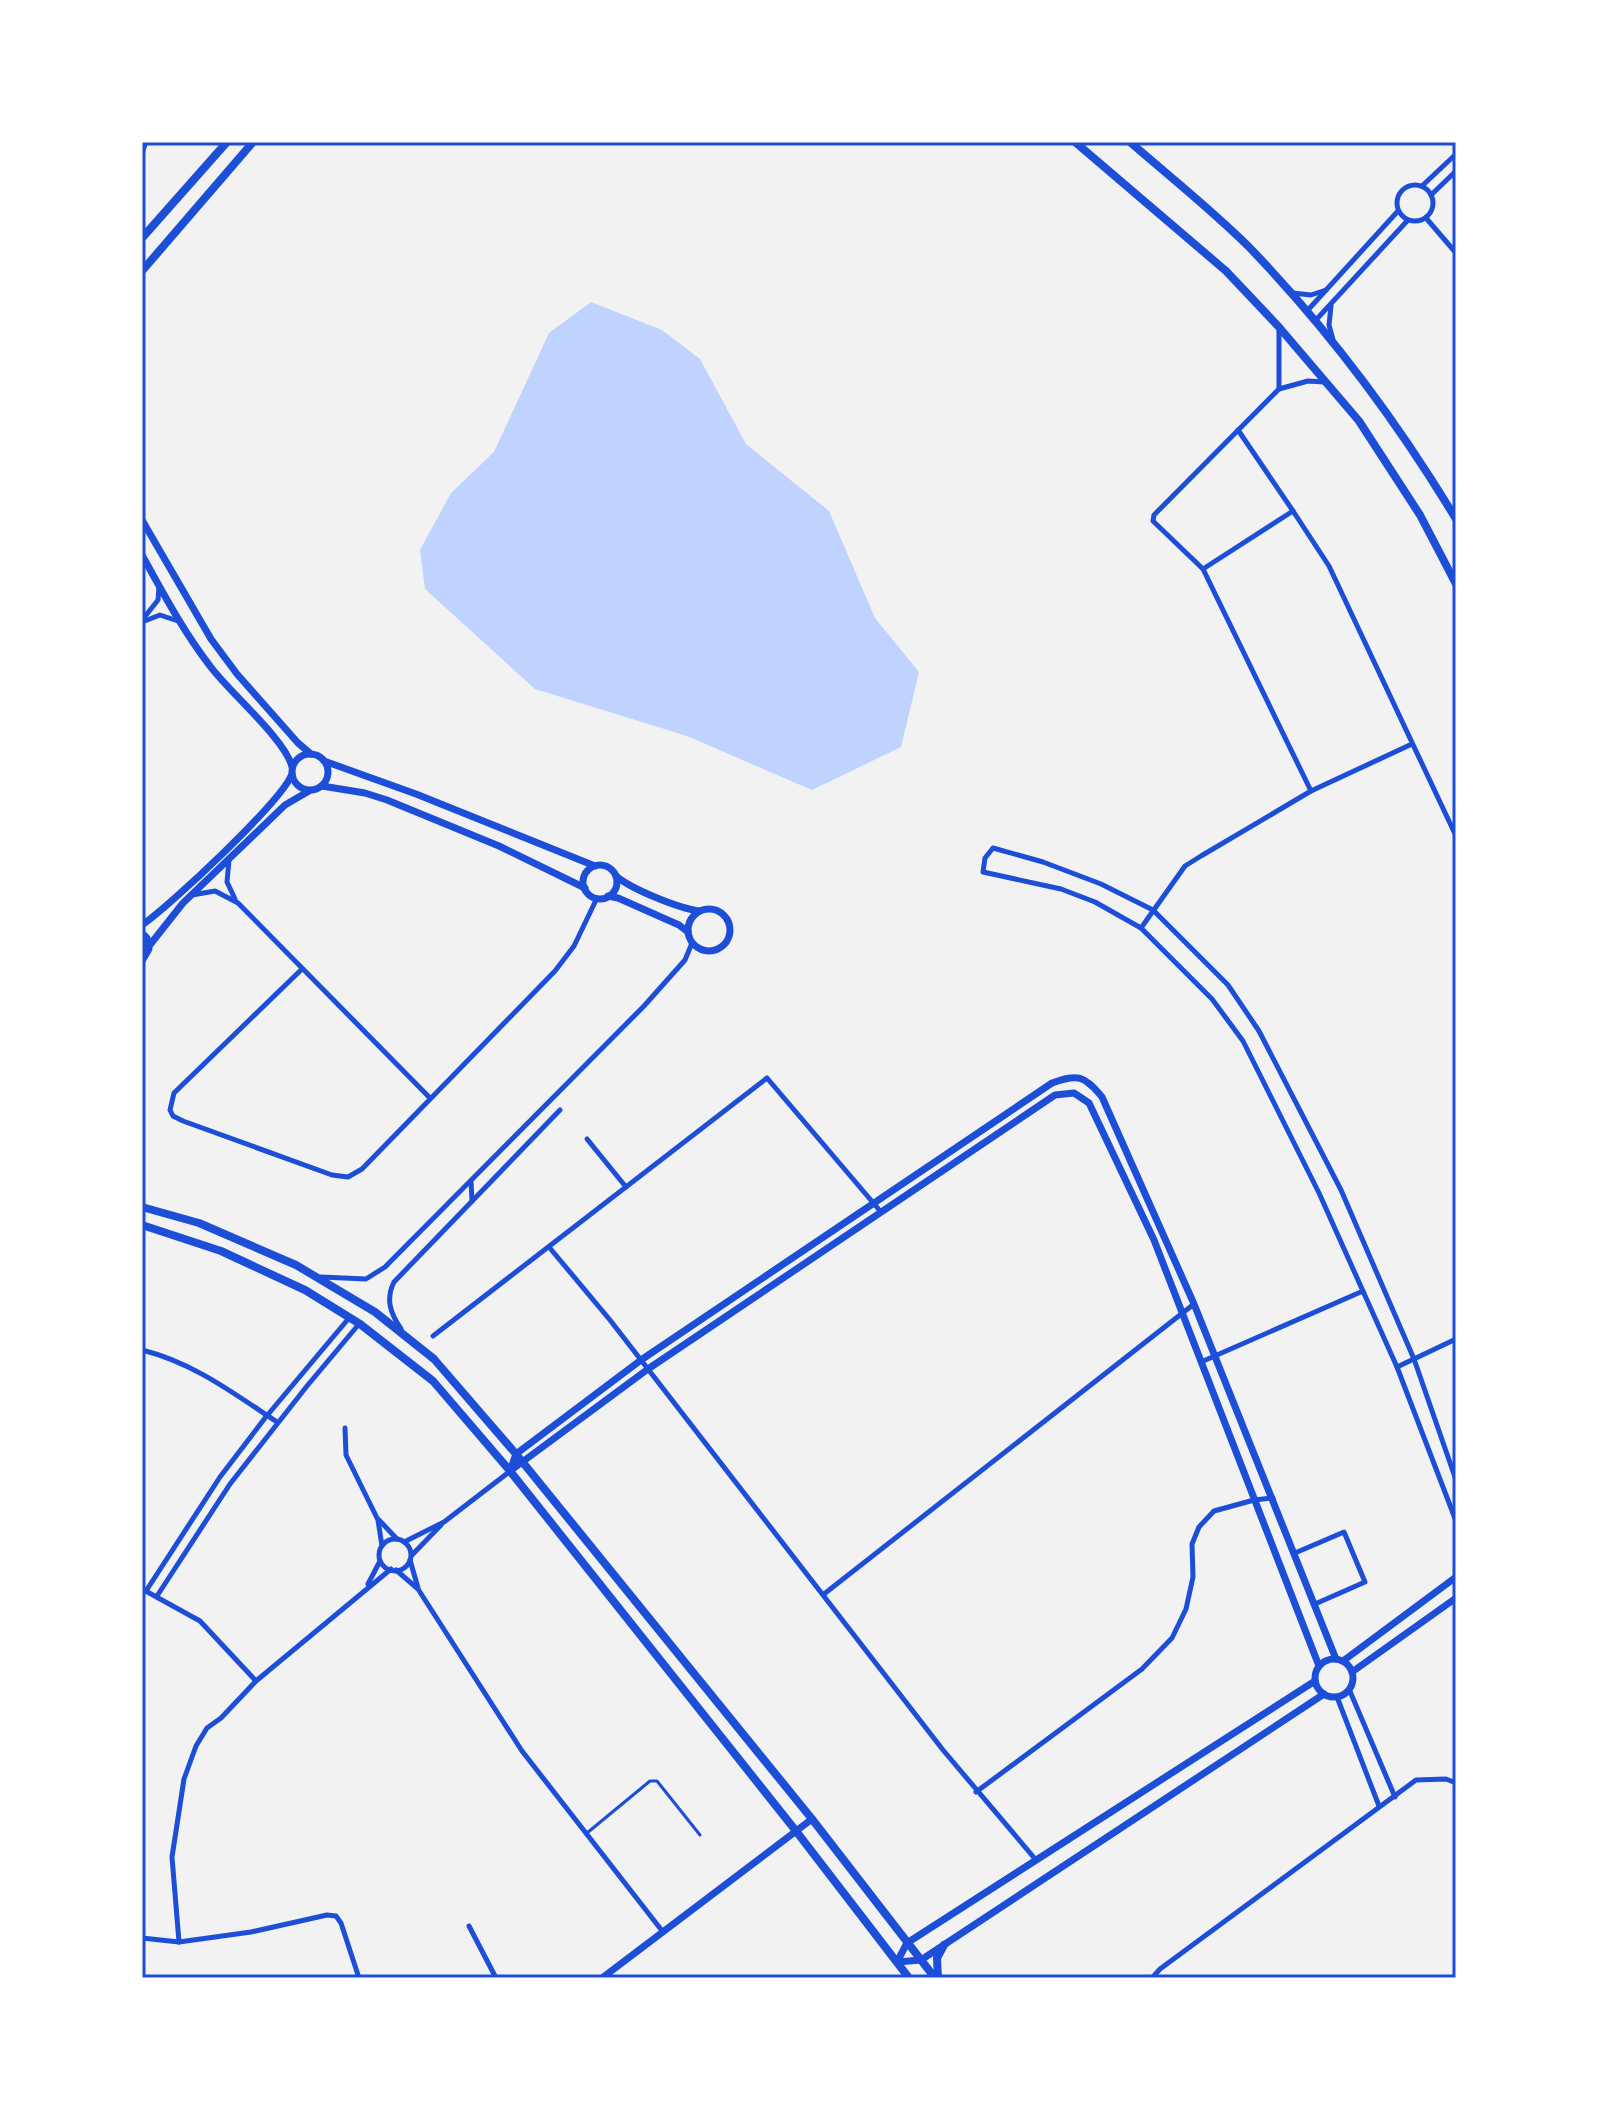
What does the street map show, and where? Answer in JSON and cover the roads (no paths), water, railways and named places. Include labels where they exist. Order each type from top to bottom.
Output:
[{"type":"main road","points":[[142,238],[227,142]]},
{"type":"main road","points":[[142,271],[253,142]]},
{"type":"main road","points":[[1075,142],[1226,271],[1278,326],[1359,421],[1420,515],[1456,584]]},
{"type":"main road","points":[[1130,142],[1247,246],[1333,341],[1385,409],[1456,519]]},
{"type":"main road","points":[[142,1207],[220,1232],[318,1277],[358,1300],[445,1370],[812,1819],[937,1978]]},
{"type":"main road","points":[[142,1225],[193,1240],[253,1264],[305,1290],[360,1324],[433,1381],[510,1471],[909,1978]]},
{"type":"main road","points":[[937,1978],[937,1958],[944,1945]]},
{"type":"street","points":[[142,153],[146,142]]},
{"type":"street","points":[[1422,186],[1431,195],[1432,210],[1426,218],[1408,220],[1398,211],[1397,201],[1401,192],[1408,186],[1422,186],[1456,154]]},
{"type":"street","points":[[1431,195],[1456,171]]},
{"type":"street","points":[[1307,311],[1398,211]]},
{"type":"street","points":[[1426,218],[1456,253]]},
{"type":"street","points":[[1315,321],[1408,220]]},
{"type":"street","points":[[1290,292],[1311,295],[1327,290]]},
{"type":"street","points":[[1333,301],[1329,325],[1333,341]]},
{"type":"street","points":[[1278,326],[1279,389]]},
{"type":"street","points":[[1311,791],[1203,569],[1153,521],[1154,515],[1279,389],[1308,381],[1325,382]]},
{"type":"street","points":[[1238,430],[1329,566],[1456,836]]},
{"type":"street","points":[[1203,569],[1293,511]]},
{"type":"street","points":[[142,520],[211,639],[237,674],[311,754],[595,866],[605,866],[625,882],[701,911]]},
{"type":"street","points":[[142,555],[180,622],[220,679],[282,746],[291,759],[296,785],[309,791]]},
{"type":"street","points":[[142,621],[158,600],[159,586]]},
{"type":"street","points":[[142,621],[160,615],[180,622]]},
{"type":"street","points":[[1141,928],[1185,866],[1311,791],[1412,744]]},
{"type":"street","points":[[142,925],[266,809],[287,785],[299,757],[311,754]]},
{"type":"street","points":[[322,786],[329,774],[324,761]]},
{"type":"street","points":[[142,961],[163,926],[191,896],[285,805],[322,786],[387,800],[499,846],[585,888],[590,895],[618,898],[679,925],[688,932],[697,948],[710,951],[723,946],[729,935],[728,922],[721,913],[711,909],[701,911],[693,916],[688,932]]},
{"type":"street","points":[[1456,1480],[1414,1359],[1341,1190],[1259,1031],[1228,985],[1153,910],[1101,884],[1043,862],[993,848],[985,858],[983,872],[1061,889],[1095,902],[1141,928],[1212,999],[1243,1041],[1319,1193],[1397,1367],[1456,1521]]},
{"type":"street","points":[[229,860],[227,882],[238,903],[430,1098]]},
{"type":"street","points":[[585,888],[585,874],[595,866]]},
{"type":"street","points":[[608,896],[616,888],[616,876]]},
{"type":"street","points":[[191,896],[215,891],[238,903]]},
{"type":"street","points":[[302,969],[174,1093],[170,1105],[173,1116],[332,1175],[348,1177],[362,1169],[555,971],[574,946],[597,898]]},
{"type":"street","points":[[142,933],[149,946]]},
{"type":"street","points":[[318,1277],[366,1279],[410,1244],[659,990],[685,960],[692,943]]},
{"type":"street","points":[[510,1471],[516,1454],[641,1360],[1052,1083],[1073,1076],[1089,1081],[1102,1097],[1194,1304],[1339,1660],[1352,1672],[1349,1689],[1337,1697],[1324,1694],[1315,1681]]},
{"type":"street","points":[[433,1336],[767,1078],[881,1212]]},
{"type":"street","points":[[179,1942],[172,1857],[184,1779],[196,1746],[207,1728],[221,1718],[256,1681],[365,1588],[393,1570],[403,1568],[444,1522],[648,1369],[1055,1095],[1074,1093],[1089,1103],[1154,1240],[1319,1666],[1315,1681],[907,1943],[897,1962]]},
{"type":"street","points":[[404,1334],[390,1308],[390,1289],[400,1274],[560,1110]]},
{"type":"street","points":[[587,1139],[626,1187]]},
{"type":"street","points":[[471,1181],[472,1202]]},
{"type":"street","points":[[549,1247],[585,1288],[976,1792],[1036,1860]]},
{"type":"street","points":[[1201,1362],[1363,1291]]},
{"type":"street","points":[[824,1594],[1194,1304]]},
{"type":"street","points":[[256,1681],[200,1621],[144,1590],[220,1477],[267,1415],[350,1317]]},
{"type":"street","points":[[157,1596],[230,1484],[277,1422],[360,1324]]},
{"type":"street","points":[[1397,1367],[1456,1339]]},
{"type":"street","points":[[142,1350],[179,1362],[216,1380],[277,1422]]},
{"type":"street","points":[[345,1428],[346,1455],[378,1520],[382,1546],[381,1560],[365,1588]]},
{"type":"street","points":[[976,1792],[1142,1669],[1172,1638],[1193,1577],[1192,1544],[1199,1527],[1214,1511],[1274,1498]]},
{"type":"street","points":[[378,1520],[410,1548],[418,1589],[510,1734],[663,1932]]},
{"type":"street","points":[[404,1542],[444,1522]]},
{"type":"street","points":[[1295,1553],[1344,1532],[1365,1582],[1315,1604]]},
{"type":"street","points":[[382,1546],[397,1539]]},
{"type":"street","points":[[381,1560],[418,1589]]},
{"type":"street","points":[[1319,1666],[1329,1660],[1339,1660],[1456,1577]]},
{"type":"street","points":[[1352,1672],[1456,1598]]},
{"type":"street","points":[[1349,1689],[1395,1797]]},
{"type":"street","points":[[897,1962],[921,1960],[1324,1694]]},
{"type":"street","points":[[1337,1697],[1379,1806]]},
{"type":"street","points":[[1152,1978],[1416,1780],[1446,1779],[1456,1783]]},
{"type":"street","points":[[602,1978],[812,1819]]},
{"type":"street","points":[[142,1938],[179,1942],[251,1932],[327,1915],[336,1916],[359,1978]]},
{"type":"street","points":[[469,1926],[496,1978]]},
{"type":"lane","points":[[587,1833],[650,1781],[657,1781],[700,1835]]},
{"type":"water","points":[[591,302],[662,330],[700,359],[746,444],[829,511],[875,618],[919,672],[901,747],[812,790],[687,736],[535,689],[425,589],[420,550],[451,493],[494,452],[549,333]]}]
